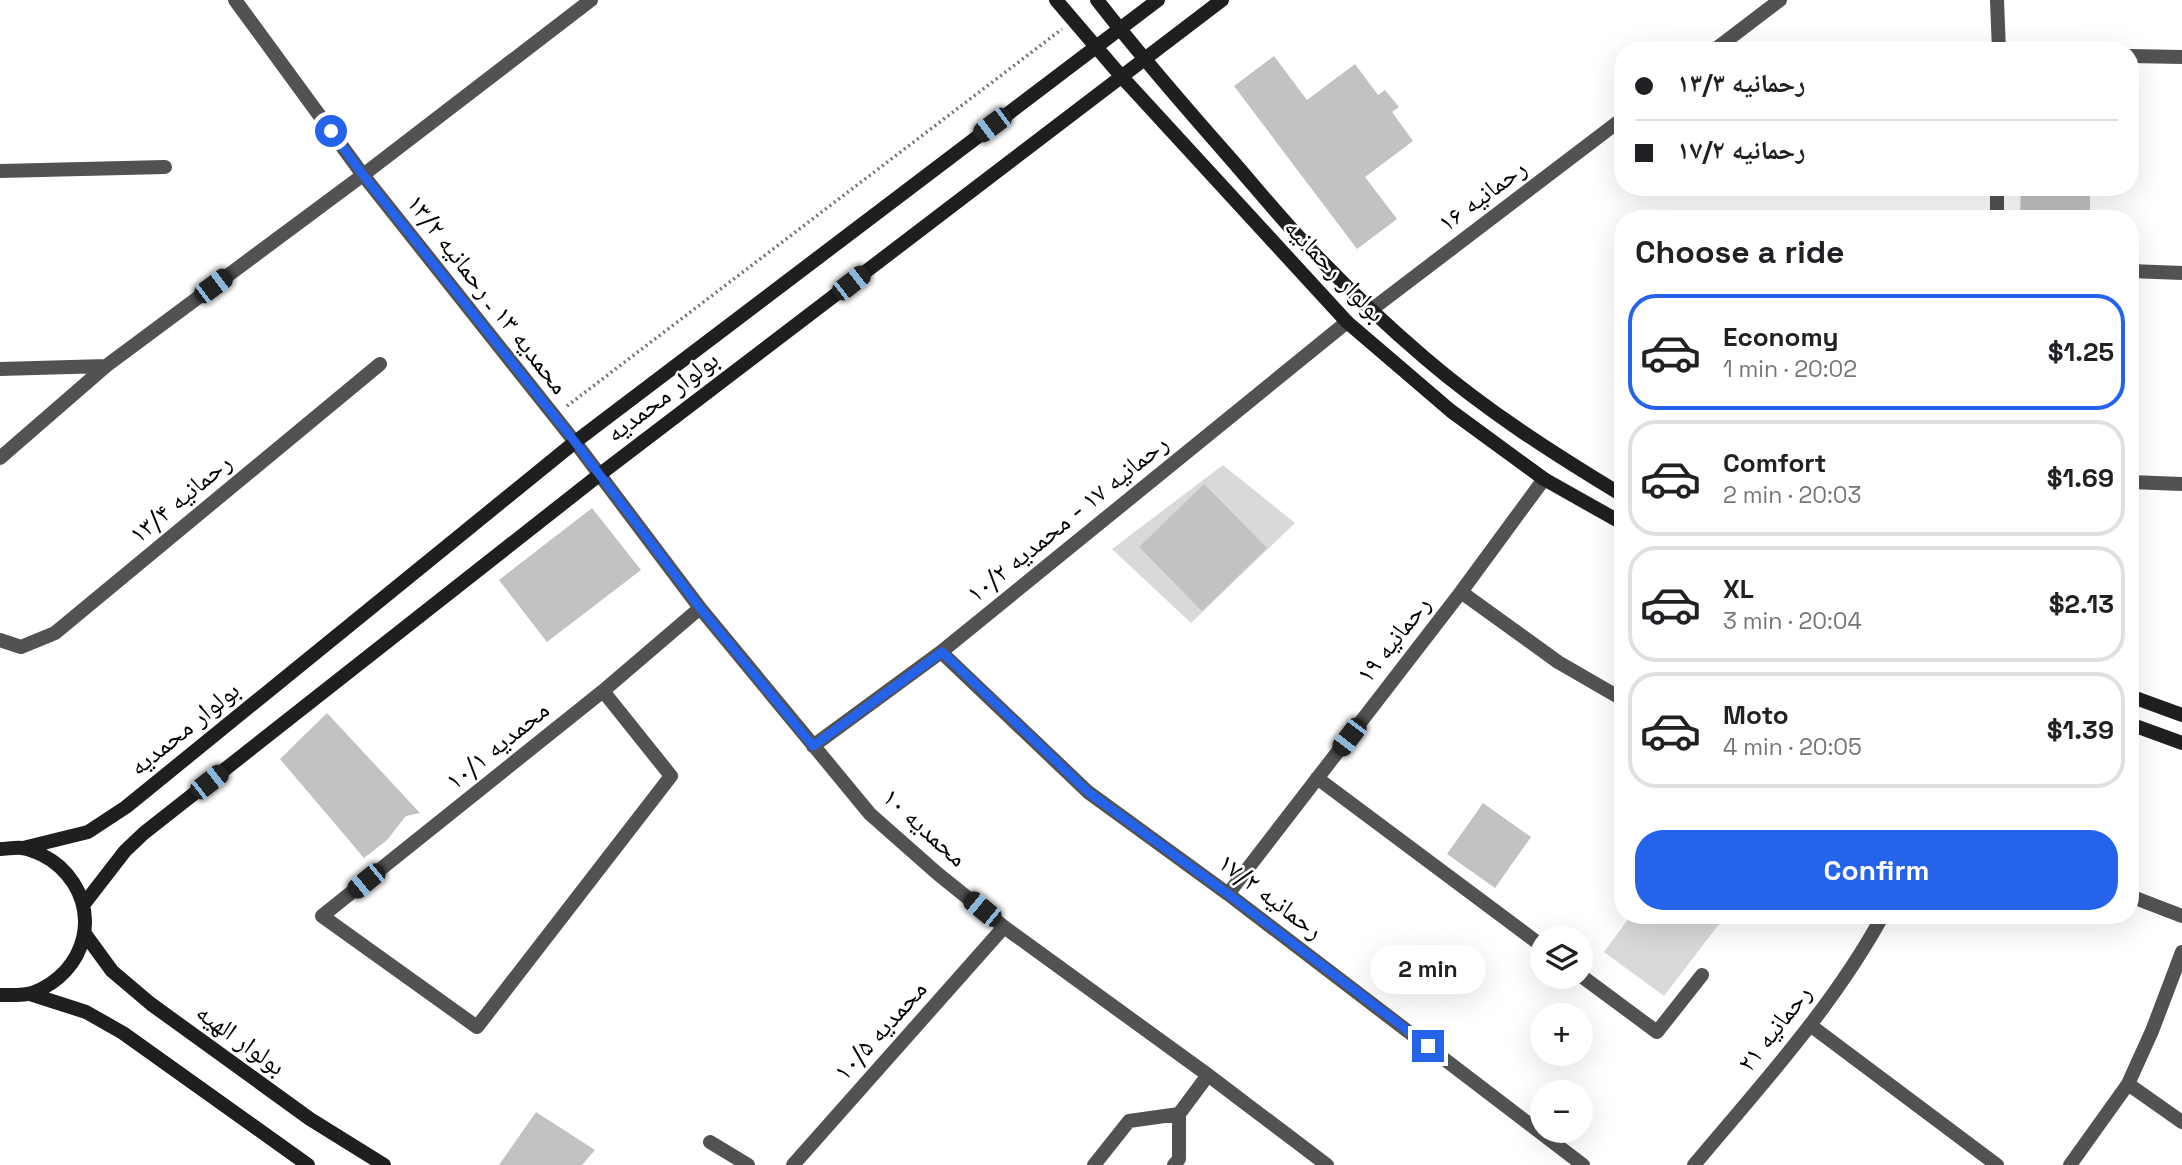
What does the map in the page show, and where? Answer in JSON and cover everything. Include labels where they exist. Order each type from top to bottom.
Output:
[{"type":"main road","name":"بولوار رحمانیه","points":[[1056,0],[1121,76],[1347,322],[1451,411],[1544,479],[1614,518]]},
{"type":"main road","name":"بولوار رحمانیه","points":[[1097,0],[1194,117],[1310,249],[1371,310],[1428,360],[1494,412],[1557,456],[1614,490]]},
{"type":"main road","name":"بولوار محمدیه","points":[[23,848],[88,832],[127,807],[575,442],[1158,0]]},
{"type":"main road","name":"بولوار محمدیه","points":[[84,904],[125,851],[144,833],[599,475],[1222,0]]},
{"type":"main road","points":[[2139,699],[2182,715]]},
{"type":"main road","points":[[2139,726],[2182,743]]},
{"type":"main road","points":[[0,849],[23,848],[51,858],[71,878],[84,904],[85,934],[75,961],[56,982],[30,994]]},
{"type":"main road","name":"بولوار الهیه","points":[[85,934],[112,971],[151,1004],[310,1119],[384,1165]]},
{"type":"main road","points":[[0,995],[30,994],[86,1012],[123,1033],[308,1165]]},
{"type":"street","name":"محمدیه ۱۳ ـ رحمانیه ۱۳/۲","points":[[235,0],[363,175],[599,475]]},
{"type":"street","points":[[0,458],[106,366],[363,175],[591,0]]},
{"type":"street","points":[[1725,42],[1780,0]]},
{"type":"street","points":[[1997,0],[1999,42]]},
{"type":"street","points":[[2139,56],[2182,57]]},
{"type":"street","name":"رحمانیه ۱۶","points":[[1371,310],[1614,126]]},
{"type":"street","points":[[0,171],[165,167]]},
{"type":"street","points":[[2139,271],[2182,273]]},
{"type":"street","name":"رحمانیه ۱۷ - محمدیه ۱۰/۲","points":[[813,746],[942,652],[1347,322]]},
{"type":"street","name":"رحمانیه ۱۳/۴","points":[[0,640],[21,647],[55,633],[380,364]]},
{"type":"street","points":[[0,369],[106,366]]},
{"type":"street","name":"محمدیه ۱۰","points":[[599,475],[700,608],[870,814],[1004,927],[1208,1075],[1326,1165]]},
{"type":"street","name":"رحمانیه ۱۹","points":[[1228,894],[1461,592],[1544,479]]},
{"type":"street","points":[[2139,482],[2182,484]]},
{"type":"street","points":[[1461,592],[1558,662],[1614,694]]},
{"type":"street","name":"محمدیه ۱۰/۱","points":[[603,691],[671,776],[477,1027],[322,916],[603,691],[700,608]]},
{"type":"street","name":"رحمانیه ۱۷/۲","points":[[942,652],[1088,792],[1228,894],[1583,1165]]},
{"type":"street","points":[[1317,778],[1530,937]]},
{"type":"street","points":[[2139,900],[2182,916]]},
{"type":"street","name":"رحمانیه ۲۱","points":[[1694,1165],[1810,1025],[1865,948],[1878,924]]},
{"type":"street","name":"محمدیه ۱۰/۵","points":[[793,1165],[1004,927]]},
{"type":"street","points":[[2070,1165],[2128,1084],[2152,1031],[2182,952]]},
{"type":"street","points":[[1593,985],[1657,1032],[1702,975]]},
{"type":"street","points":[[1810,1025],[1997,1165]]},
{"type":"street","points":[[1174,1165],[1179,1159],[1179,1114],[1208,1075]]},
{"type":"street","points":[[2128,1084],[2182,1122]]},
{"type":"street","points":[[1094,1165],[1129,1121],[1179,1114]]},
{"type":"street","points":[[710,1142],[748,1165]]},
{"type":"path","points":[[553,416],[1072,21]]},
{"type":"shaded area","points":[[1223,465],[1295,523],[1191,623],[1112,549]]},
{"type":"shaded area","points":[[1624,924],[1719,924],[1664,996],[1604,952]]},
{"type":"building","points":[[1274,56],[1307,100],[1355,64],[1378,95],[1385,90],[1399,107],[1392,112],[1413,141],[1365,177],[1397,219],[1357,249],[1234,86]]},
{"type":"building","points":[[2021,196],[2090,196],[2090,210],[2020,210]]},
{"type":"building","points":[[1204,484],[1267,548],[1202,611],[1139,547]]},
{"type":"building","points":[[592,508],[641,570],[547,642],[499,580]]},
{"type":"building","points":[[327,713],[420,813],[406,816],[387,840],[364,858],[280,759]]},
{"type":"building","points":[[1483,803],[1531,837],[1495,888],[1447,854]]},
{"type":"building","points":[[536,1112],[595,1150],[582,1165],[499,1165]]},
{"type":"route","points":[[331,131],[575,442],[700,608],[813,746],[942,652],[1088,792],[1428,1046]]}]
